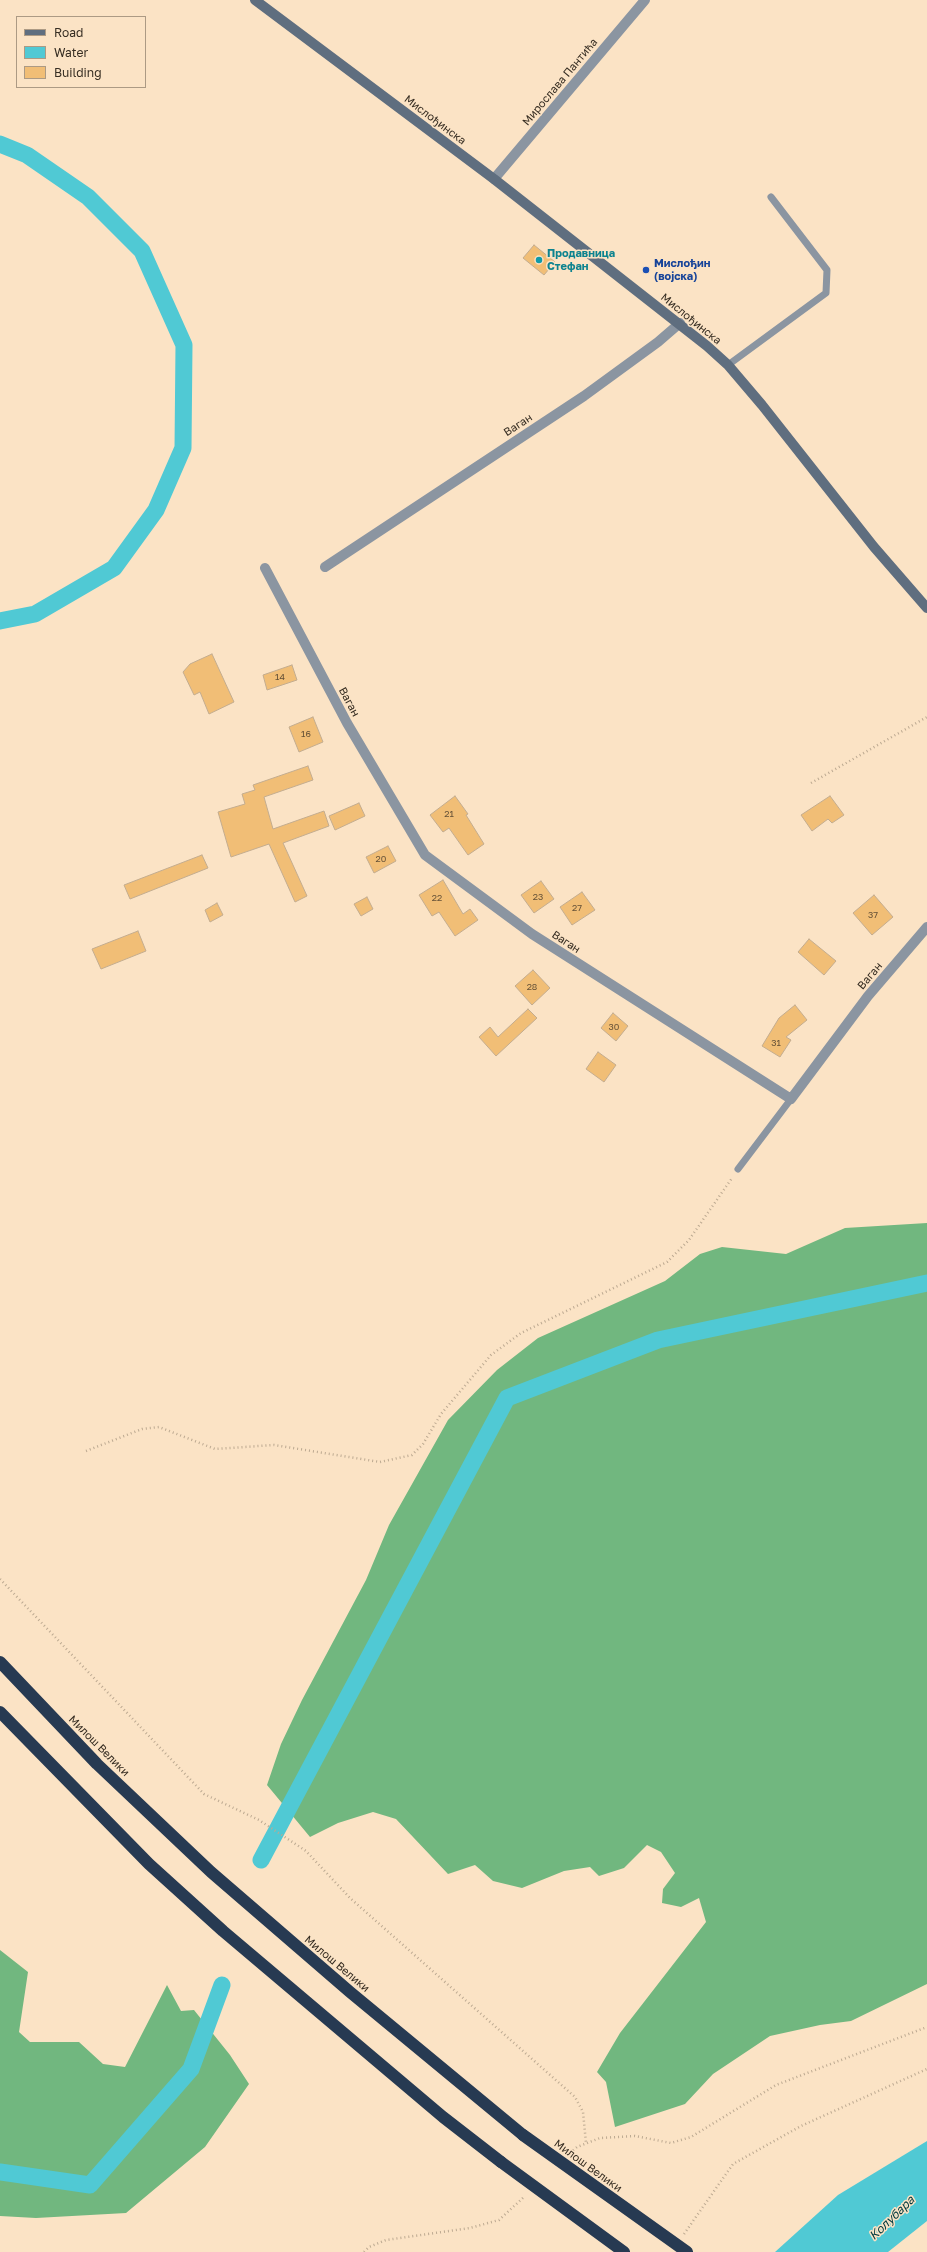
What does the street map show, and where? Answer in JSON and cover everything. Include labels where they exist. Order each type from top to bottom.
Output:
[{"type":"highway","name":"Милош Велики","points":[[0,1662],[97,1764],[228,1887],[350,1992],[523,2135],[687,2252]]},
{"type":"highway","points":[[0,1712],[150,1864],[223,1931],[444,2117],[501,2162],[624,2252]]},
{"type":"main road","name":"Мислођинска","points":[[255,0],[494,179],[680,323],[728,365],[762,404],[874,547],[927,608]]},
{"type":"street","name":"Мирослава Пантића","points":[[494,179],[645,0]]},
{"type":"street","name":"Ваган","points":[[325,567],[584,396],[658,342],[680,323]]},
{"type":"street","name":"Ваган","points":[[265,568],[347,723],[425,855],[532,934],[791,1099],[868,996],[927,927]]},
{"type":"lane","points":[[728,365],[826,293],[827,270],[771,197]]},
{"type":"lane","points":[[738,1169],[791,1099]]},
{"type":"path","points":[[810,783],[927,717]]},
{"type":"path","points":[[86,1451],[142,1429],[159,1427],[215,1449],[274,1445],[380,1462],[412,1455],[423,1444],[441,1414],[491,1355],[521,1334],[667,1262],[689,1240],[721,1197],[738,1169]]},
{"type":"path","points":[[0,1579],[204,1794],[259,1820],[306,1850],[350,1898],[575,2097],[582,2112],[586,2143]]},
{"type":"path","points":[[566,2157],[577,2146],[600,2138],[635,2136],[671,2143],[691,2137],[776,2085],[927,2027]]},
{"type":"path","points":[[679,2240],[733,2164],[801,2126],[927,2069]]},
{"type":"path","points":[[364,2252],[369,2247],[386,2240],[470,2228],[499,2220],[527,2194]]},
{"type":"green space","points":[[927,1223],[927,1984],[851,2021],[820,2025],[770,2036],[713,2074],[685,2104],[615,2127],[606,2082],[597,2072],[620,2033],[706,1922],[699,1898],[681,1907],[662,1903],[663,1889],[675,1873],[661,1852],[647,1845],[624,1868],[599,1876],[590,1867],[564,1871],[522,1888],[493,1881],[475,1865],[448,1874],[396,1819],[373,1812],[338,1823],[310,1837],[267,1785],[281,1744],[302,1700],[366,1580],[389,1525],[448,1420],[497,1370],[538,1338],[665,1281],[700,1254],[722,1247],[786,1254],[845,1228]]},
{"type":"green space","points":[[0,1950],[28,1972],[19,2032],[30,2042],[79,2042],[103,2064],[125,2067],[167,1985],[181,2011],[194,2010],[230,2055],[249,2084],[205,2147],[126,2213],[36,2218],[0,2216]]},
{"type":"water","name":"Колубара","points":[[927,2141],[927,2221],[888,2252],[775,2252],[838,2195]]},
{"type":"building","name":"Продавница Стефан","points":[[534,245],[555,262],[544,275],[523,258]]},
{"type":"building","points":[[212,654],[234,702],[209,714],[200,692],[194,695],[183,672],[190,664]]},
{"type":"building","points":[[292,665],[297,680],[267,690],[263,675]]},
{"type":"building","points":[[313,717],[323,742],[299,752],[289,727]]},
{"type":"building","points":[[308,766],[313,780],[264,797],[273,829],[324,811],[329,826],[283,843],[307,896],[295,902],[269,844],[231,857],[218,812],[245,804],[242,794],[255,790],[253,785]]},
{"type":"building","points":[[455,796],[468,814],[466,815],[484,844],[468,855],[449,828],[443,832],[430,815]]},
{"type":"building","points":[[830,796],[844,815],[832,823],[828,819],[812,831],[801,815]]},
{"type":"building","points":[[359,803],[365,816],[335,830],[329,816]]},
{"type":"building","points":[[388,846],[396,861],[374,873],[366,857]]},
{"type":"building","points":[[202,855],[208,868],[130,899],[124,885]]},
{"type":"building","points":[[443,880],[463,914],[470,909],[478,920],[455,936],[439,912],[432,916],[419,895]]},
{"type":"building","points":[[541,881],[554,899],[534,913],[521,895]]},
{"type":"building","points":[[582,892],[595,910],[572,925],[560,907]]},
{"type":"building","points":[[874,895],[893,917],[872,935],[853,913]]},
{"type":"building","points":[[367,897],[373,909],[361,916],[354,904]]},
{"type":"building","points":[[217,903],[223,915],[210,922],[205,910]]},
{"type":"building","points":[[138,931],[146,951],[101,969],[92,949]]},
{"type":"building","points":[[809,939],[836,961],[824,975],[798,952]]},
{"type":"building","points":[[533,970],[550,988],[532,1005],[515,986]]},
{"type":"building","points":[[795,1005],[807,1020],[786,1037],[791,1040],[780,1057],[762,1046],[779,1018]]},
{"type":"building","points":[[528,1009],[537,1018],[496,1056],[479,1037],[490,1027],[498,1037]]},
{"type":"building","points":[[613,1013],[628,1026],[616,1041],[601,1028]]},
{"type":"building","points":[[598,1052],[616,1065],[604,1082],[586,1069]]},
{"type":"waterway","points":[[0,144],[27,155],[88,197],[142,251],[184,345],[183,448],[156,510],[114,568],[35,614],[0,621]]},
{"type":"waterway","points":[[261,1860],[507,1398],[658,1340],[927,1283]]},
{"type":"waterway","points":[[0,2172],[90,2185],[191,2069],[222,1985]]},
{"type":"place","name":"Продавница Стефан","points":[[539,260]]},
{"type":"place","name":"Мислођин (војска)","points":[[646,270]]}]
